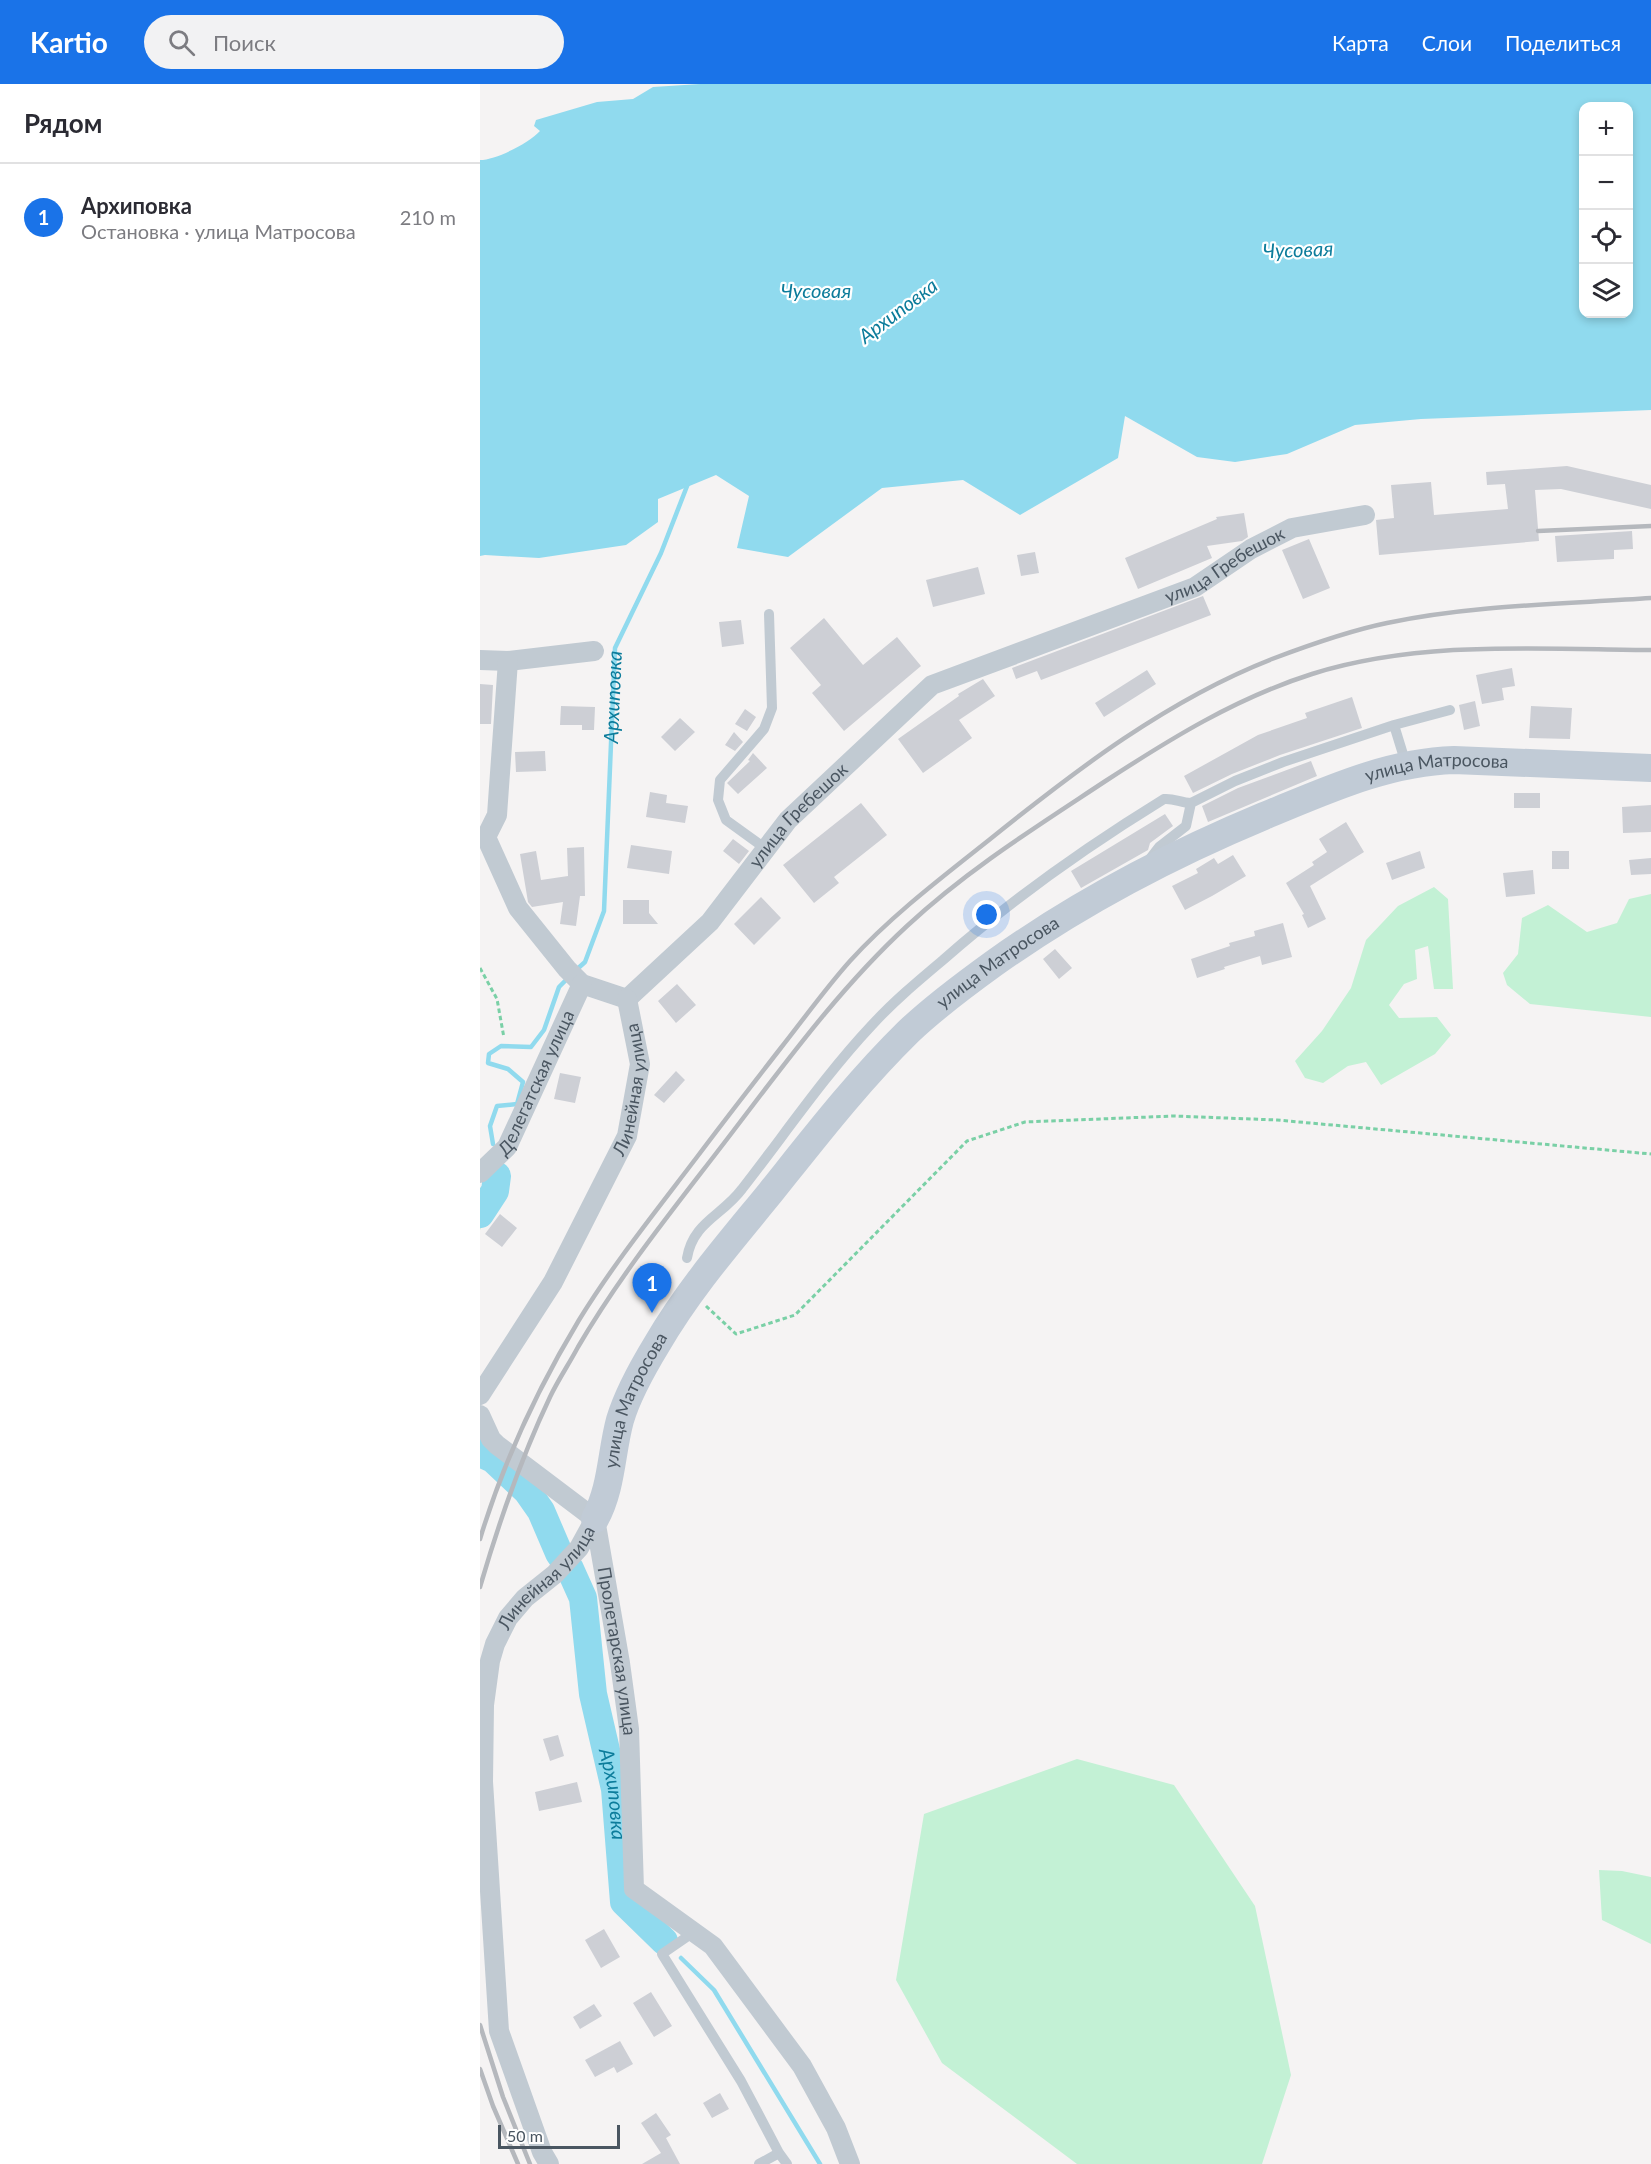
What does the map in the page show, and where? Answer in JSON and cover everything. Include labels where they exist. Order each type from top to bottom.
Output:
[{"type":"street","name":"улица Гребешок","points":[[627,999],[710,922],[788,820],[932,685],[1196,586],[1251,549],[1292,528],[1365,515]]},
{"type":"street","points":[[480,660],[508,661],[594,651]]},
{"type":"street","points":[[508,661],[497,815],[483,835],[518,908],[567,969],[582,984],[627,999]]},
{"type":"street","name":"улица Матросова","points":[[595,1519],[606,1493],[614,1445],[624,1406],[657,1344],[712,1263],[823,1127],[910,1030],[967,983],[1040,931],[1144,872],[1224,833],[1323,792],[1406,765],[1454,760],[1651,768]]},
{"type":"street","name":"Делегатская улица","points":[[480,1173],[507,1147],[582,984]]},
{"type":"street","name":"Линейная улица","points":[[480,1395],[553,1282],[627,1136],[640,1064],[627,999]]},
{"type":"street","points":[[480,1416],[491,1439],[497,1445],[595,1519]]},
{"type":"street","name":"Линейная улица","points":[[549,2164],[542,2152],[499,2031],[483,1782],[484,1705],[490,1661],[495,1644],[508,1618],[579,1548],[595,1519]]},
{"type":"street","name":"Пролетарская улица","points":[[595,1519],[629,1729],[634,1889],[713,1946],[802,2067],[836,2128],[850,2164]]},
{"type":"lane","points":[[766,849],[726,820],[718,800],[720,780],[764,729],[772,708],[769,614]]},
{"type":"lane","points":[[687,1258],[690,1242],[702,1226],[738,1195],[850,1050],[904,993],[995,915],[1074,858],[1164,800],[1170,798],[1191,803],[1234,781],[1283,762],[1394,725],[1450,710]]},
{"type":"lane","points":[[1394,725],[1406,765]]},
{"type":"lane","points":[[1144,872],[1159,847],[1186,826],[1191,803]]},
{"type":"lane","points":[[694,1932],[662,1954],[741,2081],[787,2164]]},
{"type":"lane","points":[[759,2164],[779,2153]]},
{"type":"path","points":[[480,968],[497,999],[504,1038]]},
{"type":"path","points":[[691,1293],[736,1334],[795,1315],[967,1141],[1025,1122],[1174,1116],[1276,1120],[1651,1154]]},
{"type":"green space","points":[[1434,887],[1448,899],[1453,989],[1434,989],[1428,946],[1415,950],[1417,979],[1404,984],[1389,1005],[1399,1018],[1437,1017],[1451,1035],[1435,1054],[1381,1085],[1366,1062],[1348,1066],[1323,1083],[1305,1078],[1295,1061],[1322,1031],[1351,988],[1366,940],[1398,906]]},
{"type":"green space","points":[[1651,894],[1651,1017],[1530,1004],[1507,985],[1503,973],[1518,954],[1522,918],[1548,905],[1587,932],[1617,923],[1629,899]]},
{"type":"green space","points":[[480,1196],[492,1206],[480,1230]]},
{"type":"green space","points":[[1077,1759],[1174,1785],[1255,1906],[1291,2075],[1262,2164],[1077,2164],[942,2063],[896,1980],[924,1814]]},
{"type":"green space","points":[[1599,1870],[1622,1871],[1651,1877],[1651,1944],[1602,1920]]},
{"type":"water","name":"Чусовая","points":[[700,84],[1651,84],[1651,410],[1421,419],[1355,425],[1287,454],[1235,462],[1197,457],[1125,416],[1118,458],[1020,515],[963,480],[882,488],[788,557],[737,548],[749,496],[716,475],[658,499],[658,522],[626,545],[539,558],[480,556],[480,160],[503,154],[528,141],[540,131],[534,126],[536,120],[597,102],[633,99],[653,87]]},
{"type":"building","points":[[1567,466],[1651,485],[1651,509],[1561,489],[1535,490],[1539,541],[1379,555],[1376,520],[1394,518],[1391,485],[1431,482],[1434,515],[1508,509],[1505,484],[1487,485],[1486,472]]},
{"type":"building","points":[[1244,513],[1248,537],[1242,541],[1207,546],[1212,558],[1138,589],[1125,558],[1217,519],[1216,517]]},
{"type":"building","points":[[1632,531],[1633,549],[1614,550],[1614,559],[1557,562],[1555,536]]},
{"type":"building","points":[[1309,539],[1330,588],[1303,599],[1282,550]]},
{"type":"building","points":[[1035,552],[1039,573],[1021,576],[1017,555]]},
{"type":"building","points":[[978,567],[985,594],[933,607],[926,580]]},
{"type":"building","points":[[1203,596],[1211,615],[1041,680],[1037,671],[1016,679],[1012,668]]},
{"type":"building","points":[[824,618],[863,665],[897,637],[921,666],[844,731],[812,693],[821,685],[790,648]]},
{"type":"building","points":[[741,620],[744,644],[722,647],[719,622]]},
{"type":"building","points":[[1512,668],[1515,686],[1502,688],[1504,700],[1482,704],[1476,675]]},
{"type":"building","points":[[1147,670],[1156,684],[1104,717],[1095,703]]},
{"type":"building","points":[[983,679],[995,696],[959,720],[972,738],[923,773],[898,739],[959,696],[958,694]]},
{"type":"building","points":[[480,684],[493,685],[491,724],[480,724]]},
{"type":"building","points":[[1352,697],[1362,728],[1280,755],[1232,774],[1193,793],[1184,776],[1258,735],[1307,718],[1305,713]]},
{"type":"building","points":[[1475,701],[1480,726],[1464,730],[1459,705]]},
{"type":"building","points":[[561,706],[595,707],[594,730],[582,730],[582,725],[560,725]]},
{"type":"building","points":[[1531,706],[1572,708],[1570,739],[1529,738]]},
{"type":"building","points":[[745,709],[756,717],[747,731],[735,724]]},
{"type":"building","points":[[680,718],[695,732],[675,751],[661,737]]},
{"type":"building","points":[[734,732],[743,742],[735,751],[725,745]]},
{"type":"building","points":[[545,751],[546,771],[516,772],[515,752]]},
{"type":"building","points":[[753,753],[767,768],[738,794],[727,783],[750,761],[748,760]]},
{"type":"building","points":[[1311,761],[1317,776],[1208,822],[1202,806],[1238,788]]},
{"type":"building","points":[[650,792],[667,795],[666,803],[688,806],[685,823],[646,817]]},
{"type":"building","points":[[1514,793],[1540,793],[1540,808],[1514,808]]},
{"type":"building","points":[[861,803],[887,835],[834,877],[839,883],[814,903],[783,865]]},
{"type":"building","points":[[1651,805],[1651,832],[1623,833],[1622,807]]},
{"type":"building","points":[[1165,814],[1173,826],[1150,843],[1148,850],[1081,888],[1071,871]]},
{"type":"building","points":[[1346,822],[1364,852],[1310,886],[1326,919],[1308,928],[1302,915],[1304,914],[1286,883],[1314,865],[1312,862],[1327,852],[1319,839]]},
{"type":"building","points":[[733,839],[749,851],[739,864],[723,851]]},
{"type":"building","points":[[631,845],[672,851],[669,874],[627,868]]},
{"type":"building","points":[[584,847],[585,896],[580,896],[576,926],[560,924],[563,902],[532,907],[528,902],[520,854],[536,851],[541,880],[568,876],[567,848]]},
{"type":"building","points":[[1420,851],[1425,868],[1392,880],[1386,863]]},
{"type":"building","points":[[1552,851],[1569,851],[1569,869],[1552,869]]},
{"type":"building","points":[[1233,855],[1246,876],[1185,910],[1172,886],[1198,873],[1196,869],[1214,858],[1218,864]]},
{"type":"building","points":[[1651,858],[1651,874],[1631,875],[1629,860]]},
{"type":"building","points":[[1533,870],[1535,894],[1506,897],[1503,873]]},
{"type":"building","points":[[761,897],[781,918],[754,945],[734,924]]},
{"type":"building","points":[[623,900],[649,900],[649,913],[658,924],[623,924]]},
{"type":"building","points":[[1283,923],[1292,957],[1262,965],[1260,956],[1197,978],[1191,959],[1230,946],[1229,943],[1255,936],[1254,931]]},
{"type":"building","points":[[1055,949],[1072,968],[1059,979],[1043,959]]},
{"type":"building","points":[[677,984],[696,1005],[676,1023],[658,1001]]},
{"type":"building","points":[[676,1071],[685,1080],[664,1103],[654,1095]]},
{"type":"building","points":[[560,1073],[581,1077],[575,1103],[554,1099]]},
{"type":"building","points":[[500,1214],[517,1228],[502,1247],[485,1234]]},
{"type":"building","points":[[558,1735],[564,1756],[550,1761],[543,1739]]},
{"type":"building","points":[[577,1782],[582,1802],[539,1811],[535,1792]]},
{"type":"building","points":[[604,1929],[620,1957],[601,1968],[585,1940]]},
{"type":"building","points":[[651,1992],[672,2026],[654,2037],[633,2003]]},
{"type":"building","points":[[594,2004],[602,2016],[580,2029],[573,2017]]},
{"type":"building","points":[[620,2041],[633,2064],[617,2073],[614,2067],[595,2077],[585,2060]]},
{"type":"building","points":[[720,2093],[729,2109],[712,2118],[703,2103]]},
{"type":"building","points":[[656,2113],[671,2135],[666,2138],[680,2164],[642,2164],[661,2153],[641,2123]]},
{"type":"waterway","name":"Архиповка","points":[[575,971],[585,962],[604,911],[615,648],[661,553],[689,481]]},
{"type":"waterway","name":"Архиповка","points":[[493,1144],[490,1126],[497,1106],[517,1104],[523,1082],[508,1069],[488,1063],[489,1054],[501,1046],[531,1047],[544,1030],[559,987],[569,977]]},
{"type":"waterway","name":"Архиповка","points":[[480,1214],[495,1191],[497,1176]]},
{"type":"waterway","name":"Архиповка","points":[[480,1453],[493,1459],[527,1491],[541,1511],[559,1553],[570,1569],[583,1598],[593,1694],[615,1789],[624,1902],[664,1941]]},
{"type":"waterway","name":"Архиповка","points":[[681,1958],[714,1990],[820,2164]]},
{"type":"railway","points":[[1538,531],[1651,526]]},
{"type":"railway","points":[[480,1539],[499,1482],[536,1399],[579,1320],[606,1278],[728,1116],[841,972],[882,928],[935,883],[1055,788],[1124,739],[1196,695],[1272,659],[1358,630],[1419,617],[1519,606],[1651,598]]},
{"type":"railway","points":[[480,1587],[511,1490],[539,1420],[560,1378],[595,1318],[673,1210],[838,998],[883,949],[954,886],[1028,833],[1179,735],[1230,707],[1312,674],[1353,663],[1437,651],[1523,648],[1651,650]]},
{"type":"railway","points":[[480,2025],[503,2097],[530,2164]]},
{"type":"railway","points":[[480,2069],[518,2164]]},
{"type":"place","name":"Архиповка","points":[[652,1313]]}]
